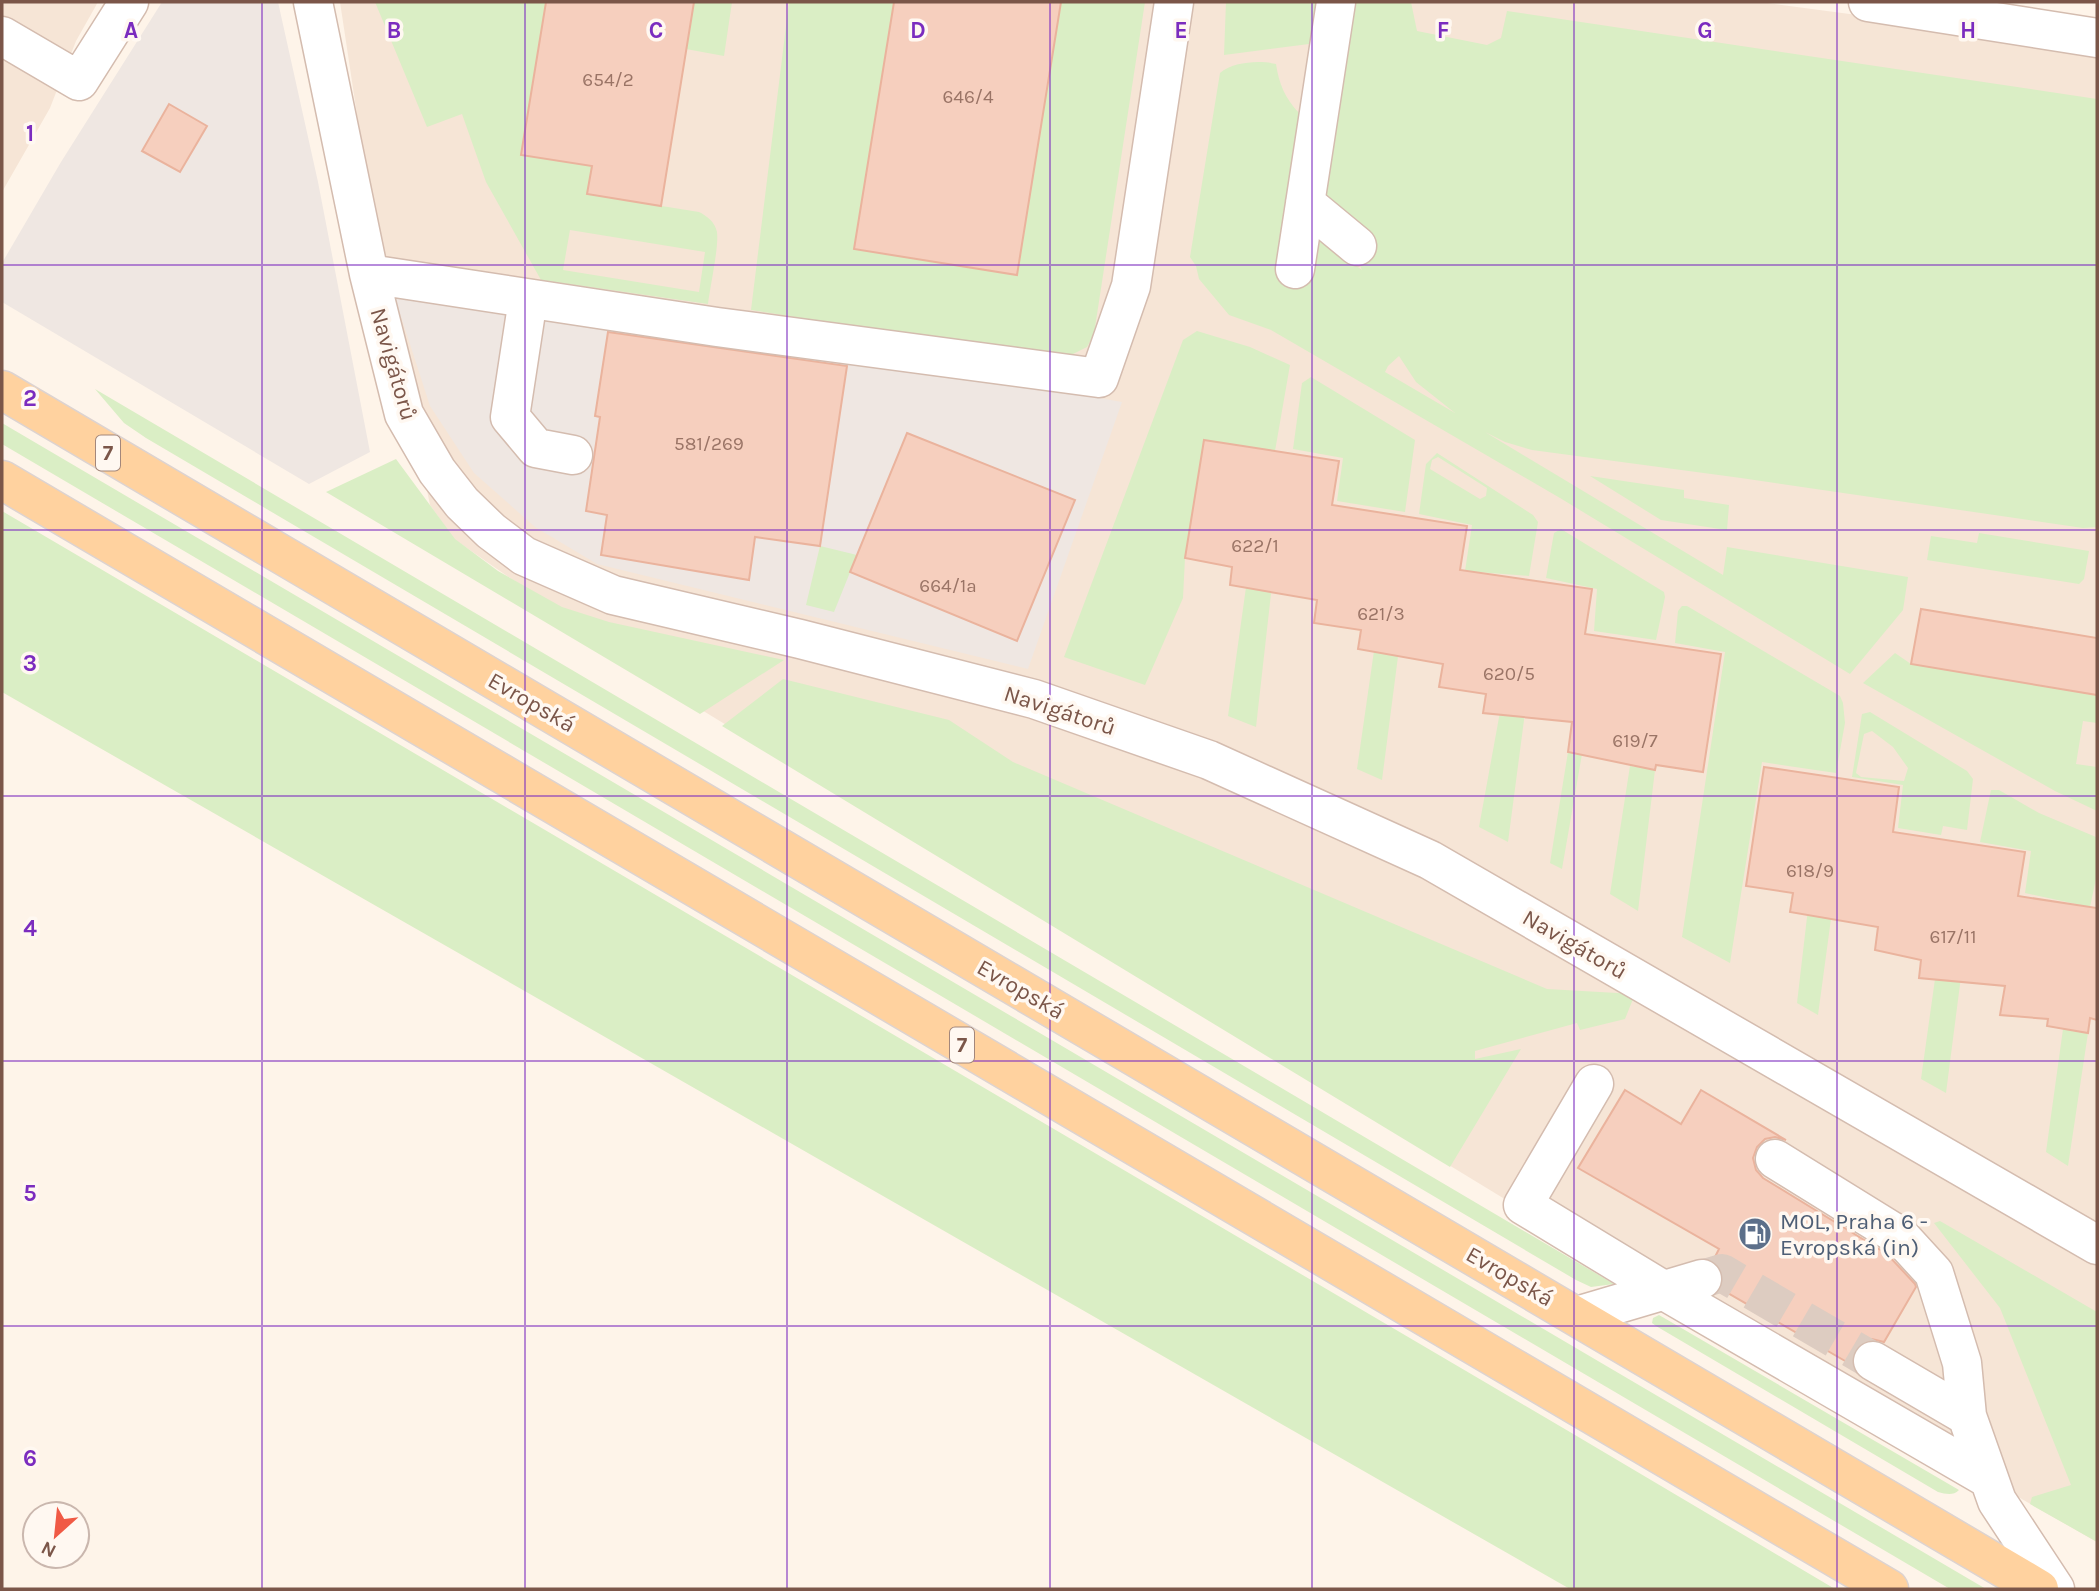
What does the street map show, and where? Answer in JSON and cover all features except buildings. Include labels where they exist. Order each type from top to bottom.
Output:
[{"type":"main road","name":"Evropská","points":[[2,390],[2039,1589]]},
{"type":"main road","name":"7","points":[[2,480],[1889,1589]]},
{"type":"street","points":[[2,36],[79,81],[129,2]]},
{"type":"street","name":"Navigátorů","points":[[313,2],[369,274],[404,414],[437,471],[463,503],[491,531],[524,556],[613,595],[800,639],[1034,699],[1209,760],[1430,860],[2097,1245]]},
{"type":"street","points":[[369,274],[730,329],[1099,378],[1132,286],[1174,2]]},
{"type":"street","points":[[1295,269],[1336,2]]},
{"type":"street","points":[[1868,2],[2097,38]]},
{"type":"street","points":[[1305,203],[1357,246]]},
{"type":"street","points":[[528,299],[510,417],[536,448],[573,455]]},
{"type":"street","points":[[1594,1084],[1523,1205],[1663,1290],[1989,1479]]},
{"type":"street","points":[[1775,1159],[1901,1237],[1934,1273],[1962,1363],[1967,1416],[1997,1502],[2055,1589]]},
{"type":"street","points":[[1577,1316],[1703,1279]]},
{"type":"street","points":[[1873,1361],[1967,1416]]},
{"type":"shaded area","points":[[2,2],[98,2],[76,41],[50,108],[2,192]]},
{"type":"shaded area","points":[[162,2],[278,2],[318,182],[370,452],[309,484],[2,302],[2,263],[61,162]]},
{"type":"shaded area","points":[[340,2],[1760,2],[2097,47],[2097,1542],[1636,1279],[687,701],[454,539],[430,505],[377,247]]},
{"type":"shaded area","points":[[395,298],[546,310],[881,359],[1122,402],[1028,669],[597,564],[535,527],[474,473],[430,406]]},
{"type":"green space","points":[[375,2],[546,2],[521,155],[592,166],[587,194],[699,212],[708,217],[716,228],[717,239],[708,304],[541,280],[486,182],[462,114],[427,127]],"holes":[[[570,230],[705,252],[699,292],[563,270]]]},
{"type":"green space","points":[[694,2],[732,2],[724,56],[686,49]]},
{"type":"green space","points":[[789,2],[894,2],[855,249],[1017,275],[1061,2],[1145,2],[1094,334],[1087,347],[1063,359],[751,310]]},
{"type":"green space","points":[[1226,2],[1319,2],[1309,44],[1224,55]]},
{"type":"green space","points":[[1349,2],[1411,2],[1417,31],[1487,45],[1501,38],[1507,11],[2097,99],[2097,527],[2083,528],[1532,450],[1505,442],[1485,432],[1723,575],[1727,547],[1908,577],[1903,610],[1850,674],[1560,498],[1271,330],[1229,315],[1199,279],[1196,266],[1190,257],[1220,73],[1225,69],[1246,63],[1276,64],[1283,90],[1299,113],[1279,280],[1302,282],[1313,234],[1362,270],[1309,182]],"holes":[[[1399,356],[1416,382],[1455,413],[1385,372]]]},
{"type":"green space","points":[[1197,331],[1250,347],[1290,365],[1275,451],[1204,440],[1185,558],[1183,598],[1145,685],[1064,657],[1183,340]]},
{"type":"green space","points":[[1311,377],[1415,440],[1405,512],[1337,501],[1343,458],[1293,449],[1302,383]]},
{"type":"green space","points":[[95,389],[1614,1284],[1591,1287],[1576,1280],[146,438],[124,423]]},
{"type":"green space","points":[[2,423],[1986,1589],[1950,1589],[2,444]]},
{"type":"green space","points":[[1437,453],[1533,515],[1538,522],[1529,576],[1465,571],[1472,525],[1419,514],[1426,464]],"holes":[[[1438,457],[1487,488],[1486,496],[1480,499],[1430,469],[1432,460]]]},
{"type":"green space","points":[[396,459],[455,539],[498,571],[562,607],[609,622],[784,660],[700,714],[326,492]]},
{"type":"green space","points":[[1590,476],[1684,490],[1684,498],[1729,505],[1727,530],[1661,520]]},
{"type":"green space","points":[[2,511],[1835,1589],[1570,1589],[2,692]]},
{"type":"green space","points":[[1561,529],[1664,592],[1656,640],[1594,631],[1597,589],[1546,578],[1554,533]]},
{"type":"green space","points":[[1979,533],[2089,551],[2084,579],[2079,584],[1927,560],[1931,536],[1977,543]]},
{"type":"green space","points":[[820,546],[857,555],[834,612],[806,605]]},
{"type":"green space","points":[[1248,573],[1273,576],[1256,727],[1228,716]]},
{"type":"green space","points":[[1682,606],[1687,606],[1840,696],[1843,703],[1845,723],[1836,773],[1762,762],[1730,963],[1682,937],[1725,652],[1675,643],[1678,611]]},
{"type":"green space","points":[[1376,637],[1400,641],[1382,780],[1357,769]]},
{"type":"green space","points":[[1895,653],[1911,664],[2097,695],[2097,723],[2083,721],[2076,764],[2097,767],[2097,811],[2055,791],[1863,683]]},
{"type":"green space","points":[[783,679],[949,720],[1013,762],[1547,989],[1635,994],[1625,1019],[1580,1030],[1577,1023],[1475,1051],[1475,1059],[1521,1049],[1450,1167],[722,726]]},
{"type":"green space","points":[[1502,701],[1526,705],[1508,842],[1479,827]]},
{"type":"green space","points":[[1870,712],[1967,771],[1973,779],[1967,830],[1943,826],[1941,835],[1898,828],[1903,785],[1852,777],[1862,714]],"holes":[[[1872,731],[1893,747],[1908,768],[1904,781],[1861,777],[1856,773],[1864,734]]]},
{"type":"green space","points":[[1568,752],[1582,754],[1562,869],[1550,863]]},
{"type":"green space","points":[[1630,766],[1655,770],[1638,911],[1610,894]]},
{"type":"green space","points":[[1991,790],[1999,790],[2039,813],[2096,837],[2097,874],[2090,907],[2025,893],[2031,851],[1980,842]]},
{"type":"green space","points":[[1809,900],[1833,904],[1818,1015],[1797,1003]]},
{"type":"green space","points":[[1962,969],[1946,1093],[1921,1079],[1935,979]]},
{"type":"green space","points":[[2063,1029],[2088,1033],[2068,1166],[2046,1152]]},
{"type":"green space","points":[[1940,1221],[2097,1312],[2097,1542],[2030,1504],[2032,1497],[2071,1485],[2000,1308],[1934,1223]]},
{"type":"green space","points":[[1659,1315],[1959,1490],[1952,1494],[1938,1492],[1656,1326],[1652,1323],[1653,1318]]},
{"type":"tunnel","points":[[1702,1279],[1722,1273],[1873,1361]]},
{"type":"place","name":"MOL, Praha 6 - Evropská (in)","points":[[1755,1234]]}]
